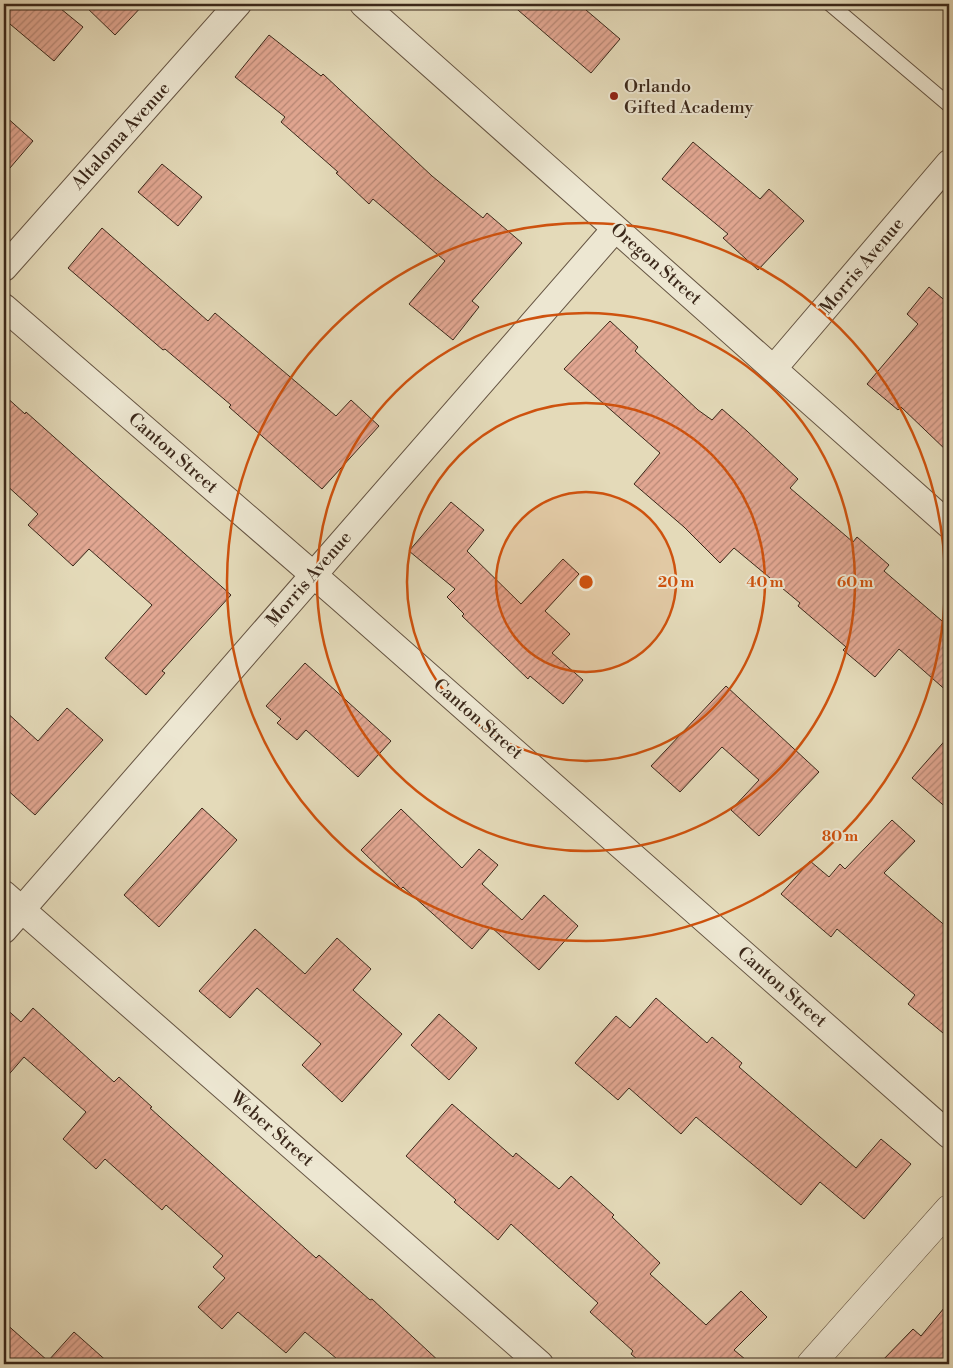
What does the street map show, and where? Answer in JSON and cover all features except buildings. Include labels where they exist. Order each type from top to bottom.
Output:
[{"type":"street","name":"Altaloma Avenue","points":[[4,268],[238,4]]},
{"type":"street","name":"Oregon Street","points":[[362,4],[949,524]]},
{"type":"street","name":"Morris Avenue","points":[[774,368],[949,163]]},
{"type":"street","name":"Morris Avenue","points":[[4,930],[13,902],[313,575],[615,229]]},
{"type":"street","name":"Canton Street","points":[[4,307],[313,575],[949,1135]]},
{"type":"street","name":"Weber Street","points":[[13,902],[540,1364]]},
{"type":"street","points":[[811,1364],[949,1209]]},
{"type":"lane","points":[[830,4],[949,105]]},
{"type":"place","name":"Orlando Gifted Academy","points":[[614,96]]}]
